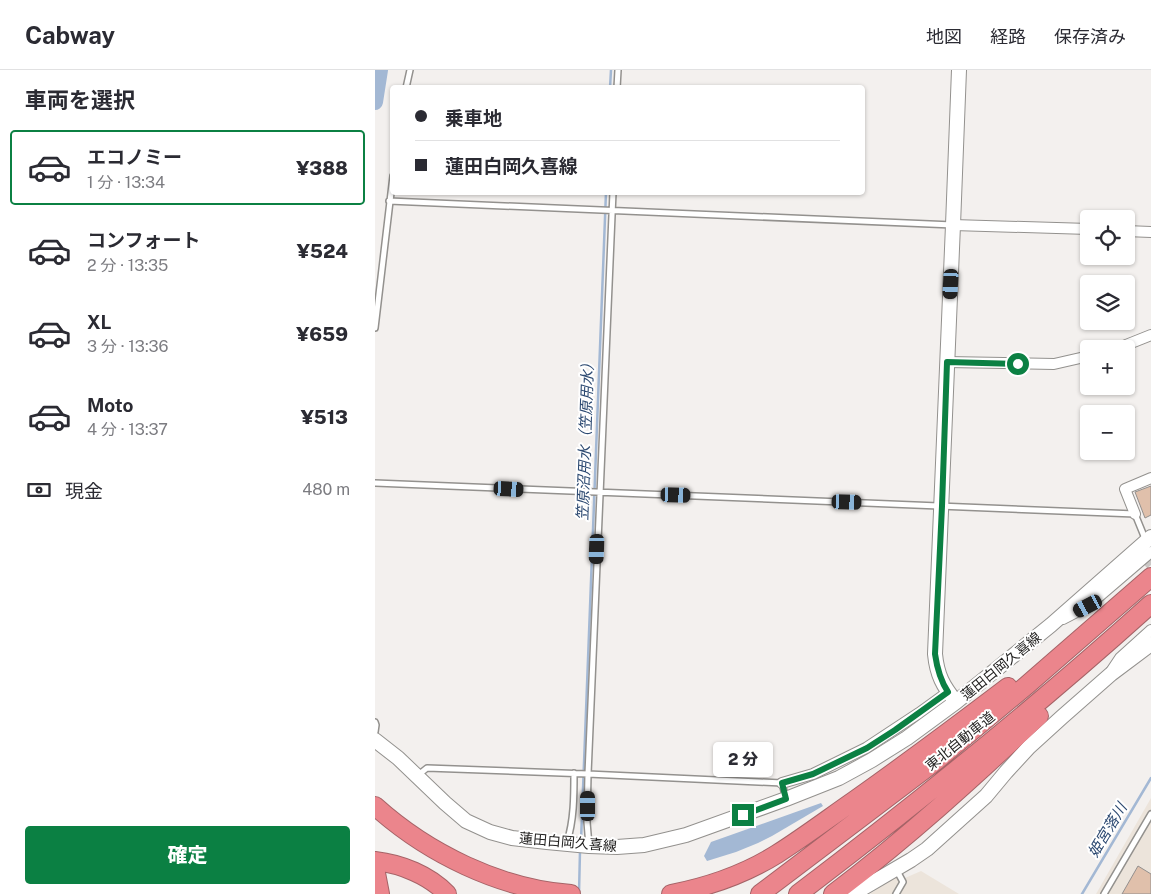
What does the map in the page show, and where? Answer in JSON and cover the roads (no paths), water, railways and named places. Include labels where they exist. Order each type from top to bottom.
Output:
[{"type":"highway","name":"東北自動車道","points":[[761,894],[937,760],[1089,632],[1151,577]]},
{"type":"highway","name":"東北自動車道","points":[[798,894],[1041,701],[1151,604]]},
{"type":"highway","points":[[671,894],[732,876],[776,855],[890,776],[1024,674],[1089,632]]},
{"type":"highway","points":[[833,894],[859,875],[960,790],[1040,715],[1103,648]]},
{"type":"highway","points":[[375,806],[430,847],[475,869],[520,885],[571,894]]},
{"type":"highway","points":[[375,861],[392,864],[415,872],[431,880],[447,894]]},
{"type":"highway","points":[[375,868],[380,894]]},
{"type":"street","points":[[782,783],[813,774],[867,748],[913,718],[952,697],[942,682],[936,667],[935,654],[959,70]]},
{"type":"street","points":[[953,225],[1080,230]]},
{"type":"street","points":[[1135,231],[1151,232]]},
{"type":"street","points":[[1135,341],[1151,335]]},
{"type":"street","points":[[947,362],[1054,364],[1080,358]]},
{"type":"street","points":[[1135,514],[1125,489],[1151,478]]},
{"type":"street","name":"蓮田白岡久喜線","points":[[375,740],[398,758],[466,821],[490,832],[512,838],[589,846],[617,847],[644,845],[661,841],[786,799],[839,778],[872,760],[907,738],[952,697],[1051,625],[1149,543]]},
{"type":"street","points":[[1111,674],[1120,658],[1151,630]]},
{"type":"street","points":[[853,894],[927,848],[986,796],[1029,747],[1111,674],[1151,644]]},
{"type":"lane","points":[[407,85],[410,70]]},
{"type":"lane","points":[[617,85],[618,70]]},
{"type":"lane","points":[[375,328],[390,195]]},
{"type":"lane","points":[[589,846],[587,822],[588,774],[613,195]]},
{"type":"lane","points":[[389,202],[953,225]]},
{"type":"lane","points":[[375,483],[1135,514],[1149,543]]},
{"type":"lane","points":[[375,722],[375,732]]},
{"type":"lane","points":[[417,776],[427,768],[782,783],[786,799]]},
{"type":"lane","points":[[567,844],[574,804],[574,774]]},
{"type":"lane","points":[[1104,894],[1151,814]]},
{"type":"lane","points":[[896,868],[903,882],[896,894]]},
{"type":"water","points":[[821,803],[823,806],[758,843],[707,861],[704,856],[711,842]]},
{"type":"waterway","points":[[375,102],[380,70]]},
{"type":"waterway","name":"笠原沼用水（笠原用水）","points":[[610,85],[611,70]]},
{"type":"waterway","name":"笠原沼用水（笠原用水）","points":[[581,841],[606,195]]},
{"type":"waterway","name":"姫宮落川","points":[[1082,894],[1151,778]]},
{"type":"waterway","name":"笠原沼用水（笠原用水）","points":[[579,893],[580,851]]},
{"type":"tunnel","points":[[1145,558],[1151,565]]}]
